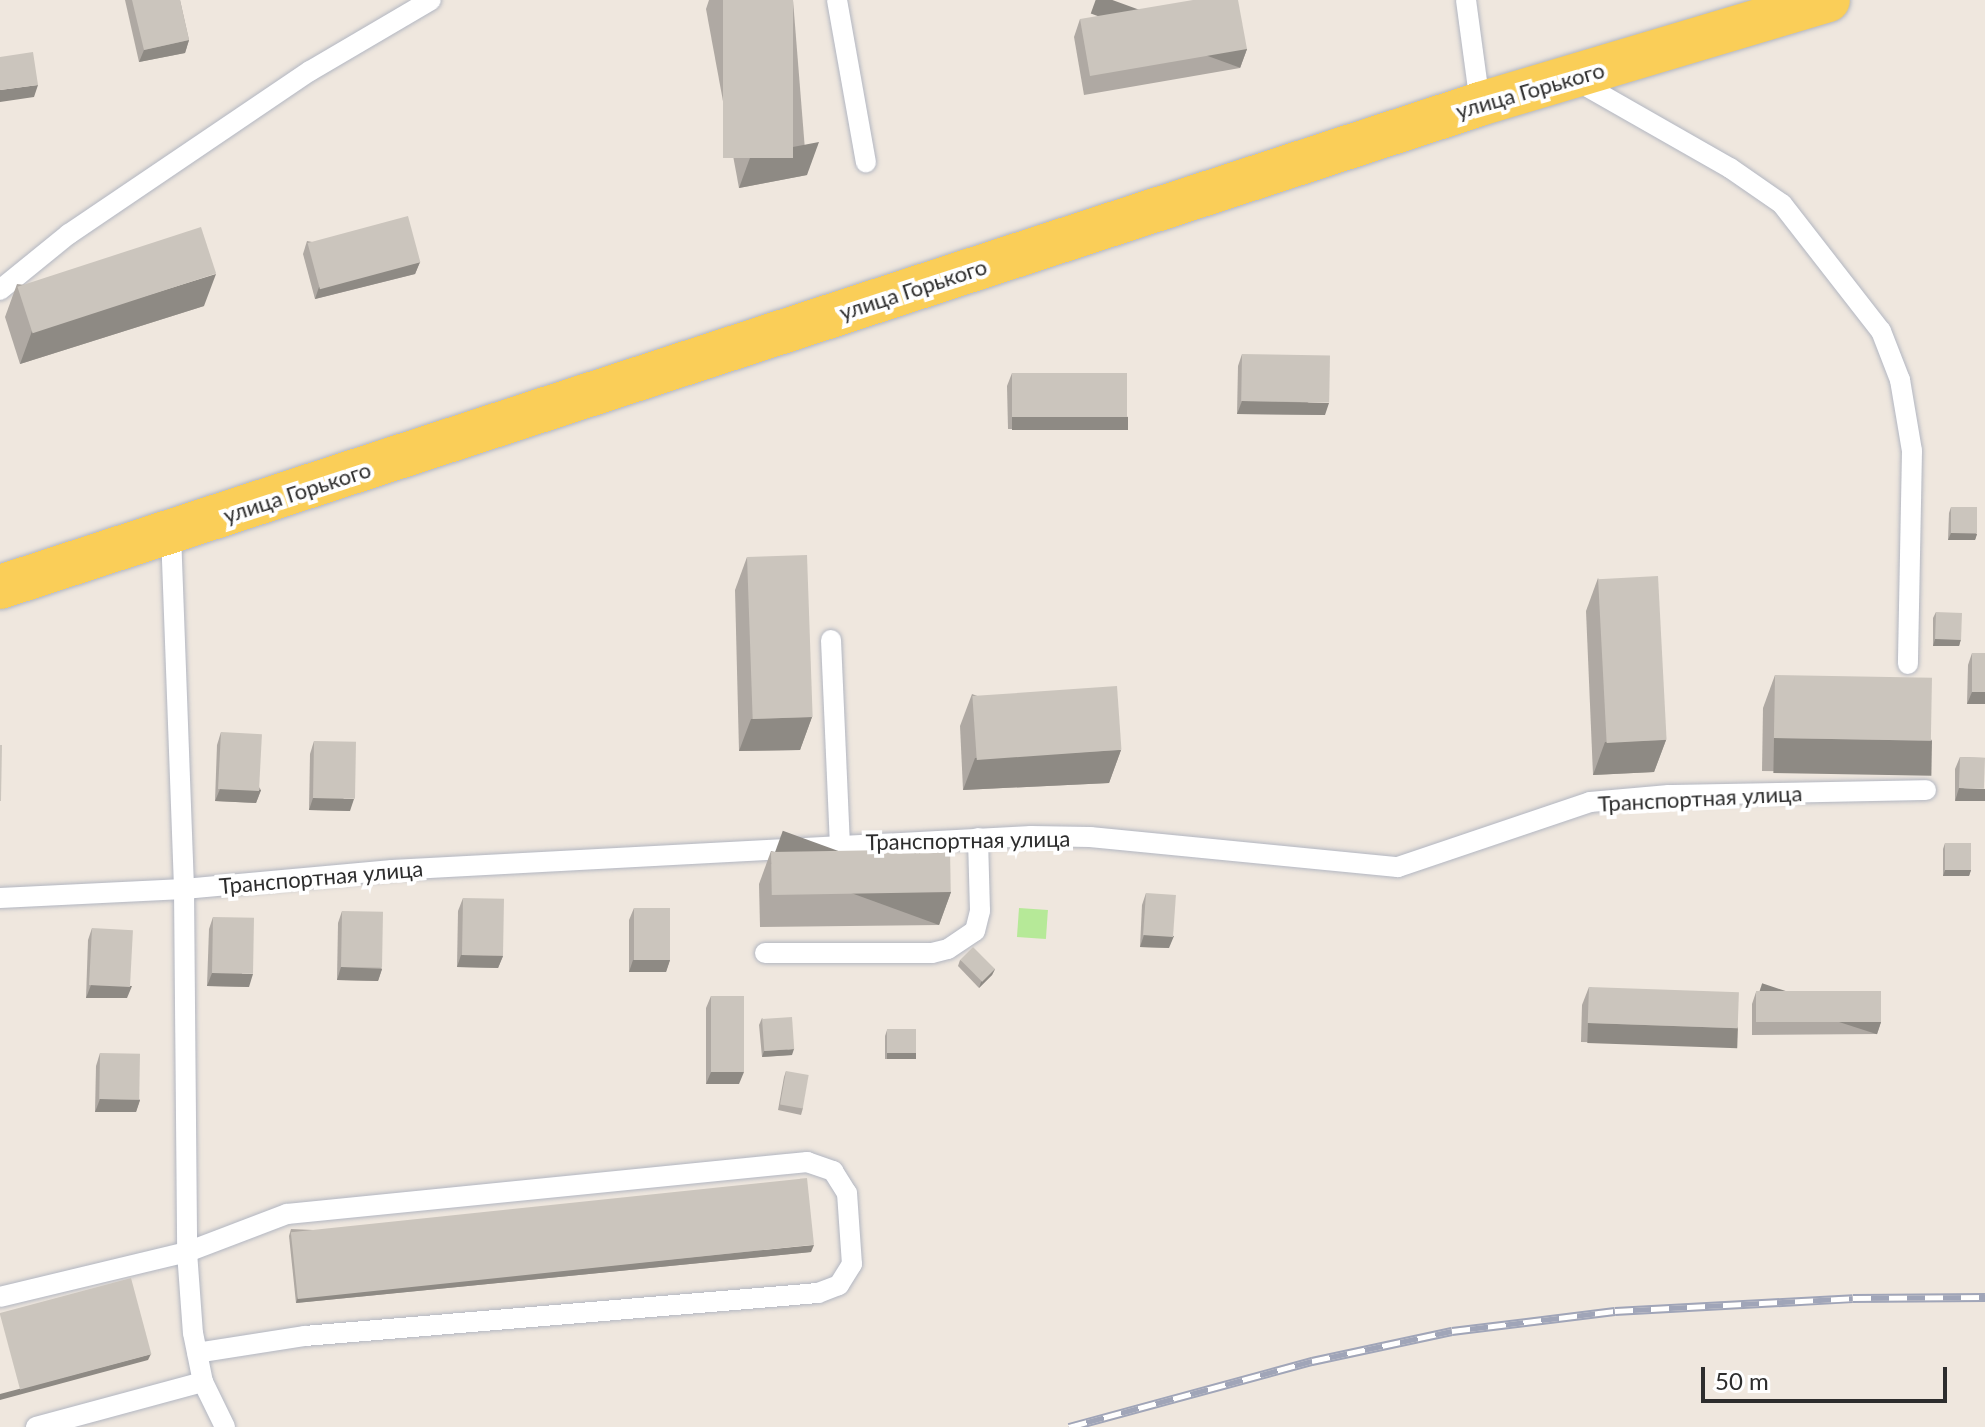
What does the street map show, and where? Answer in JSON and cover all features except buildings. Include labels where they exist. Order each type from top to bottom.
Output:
[{"type":"main road","name":"улица Горького","points":[[0,587],[1480,104],[1828,0]]},
{"type":"lane","points":[[0,290],[69,234],[310,71],[431,0]]},
{"type":"lane","points":[[837,0],[866,162]]},
{"type":"lane","points":[[1466,0],[1480,104]]},
{"type":"lane","points":[[1572,78],[1730,168],[1782,204],[1881,331],[1900,380],[1912,451],[1908,664]]},
{"type":"lane","points":[[171,533],[184,889],[187,1252],[197,1353],[203,1382],[225,1427]]},
{"type":"lane","points":[[831,640],[840,843]]},
{"type":"lane","name":"Транспортная улица","points":[[0,898],[184,889],[392,870],[840,843],[978,838],[1090,837],[1398,867],[1590,802],[1669,795],[1926,790]]},
{"type":"lane","points":[[765,953],[932,953],[948,949],[975,931],[980,911],[978,838]]},
{"type":"lane","points":[[0,1297],[187,1252],[287,1214],[807,1162],[833,1171],[847,1193],[852,1264],[839,1285],[818,1293],[305,1336],[197,1353]]},
{"type":"lane","points":[[36,1427],[203,1382]]},
{"type":"green space","points":[[1019,908],[1048,910],[1046,939],[1017,937]]},
{"type":"railway","points":[[1069,1427],[1312,1361],[1452,1331],[1615,1311],[1853,1298],[1985,1297]]}]
